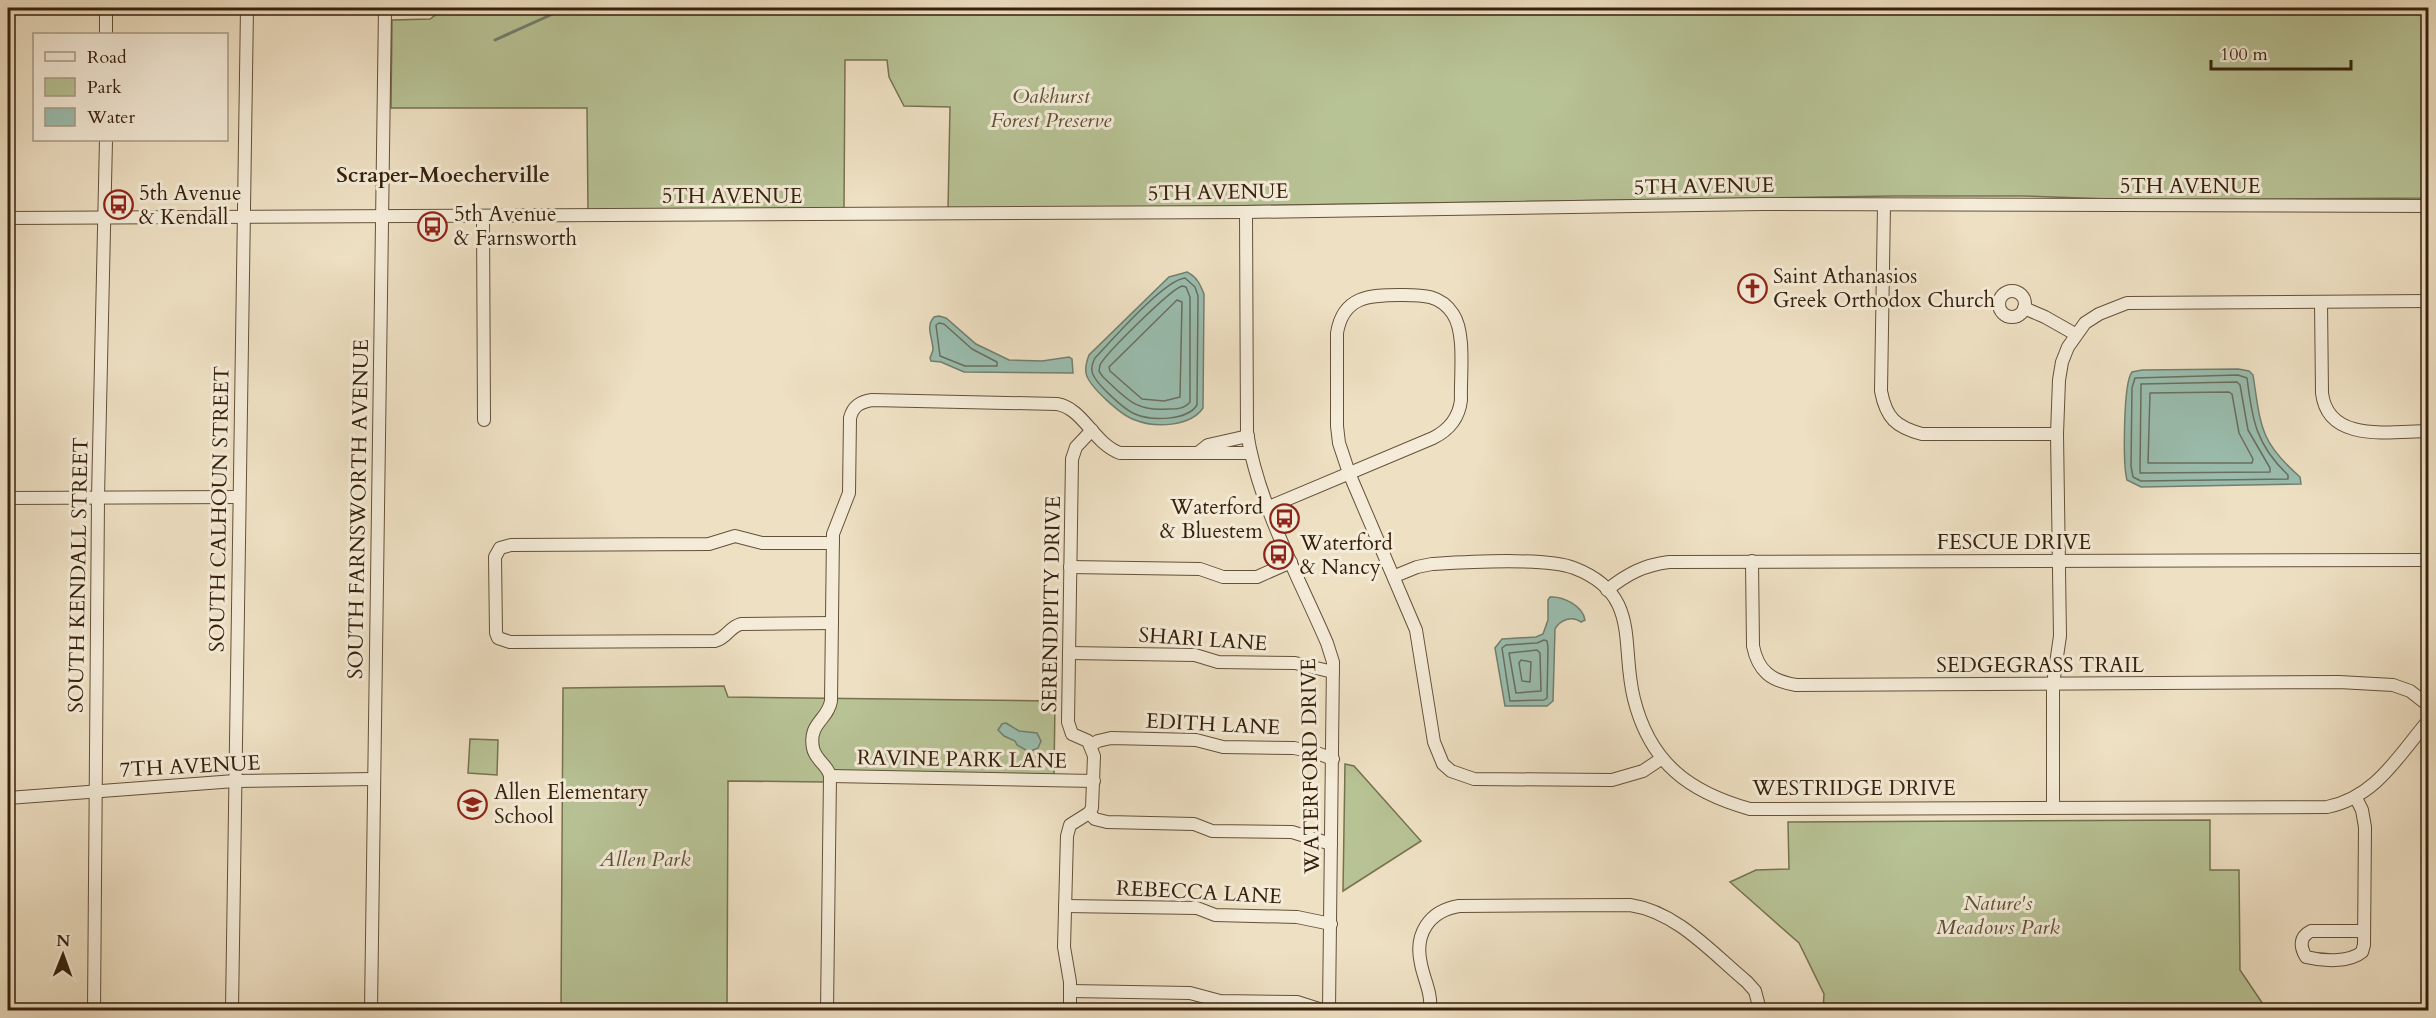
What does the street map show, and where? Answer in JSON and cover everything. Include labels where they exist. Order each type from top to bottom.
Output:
[{"type":"street","points":[[106,8],[106,33]]},
{"type":"street","name":"SOUTH CALHOUN STREET","points":[[232,1011],[242,217],[247,8]]},
{"type":"street","name":"SOUTH FARNSWORTH AVENUE","points":[[370,1011],[385,8]]},
{"type":"street","name":"SOUTH KENDALL STREET","points":[[94,1011],[98,497],[106,141]]},
{"type":"street","name":"5TH AVENUE","points":[[8,218],[1246,212],[1762,204],[2428,206]]},
{"type":"street","points":[[1884,205],[1881,391],[1884,408],[1894,421],[1907,430],[1922,434],[2057,434]]},
{"type":"street","name":"WATERFORD DRIVE","points":[[1246,212],[1250,453],[1269,507],[1333,662],[1329,1011]]},
{"type":"street","points":[[483,217],[484,420]]},
{"type":"street","points":[[1269,507],[1348,473],[1440,435],[1456,416],[1461,400],[1460,333],[1452,312],[1438,299],[1425,295],[1366,296],[1351,306],[1341,318],[1336,333],[1336,426],[1348,473],[1395,576],[1416,630],[1434,742],[1443,764],[1451,771],[1474,779],[1612,780],[1643,771],[1661,759]]},
{"type":"street","points":[[2053,807],[2053,684],[2060,636],[2057,434],[2062,362],[2075,334],[2085,323],[2099,314],[2127,303],[2428,301]]},
{"type":"street","points":[[2321,302],[2322,393],[2330,414],[2344,427],[2358,431],[2428,431]]},
{"type":"street","points":[[2024,308],[2075,334]]},
{"type":"street","points":[[827,1011],[830,776],[829,771],[815,754],[812,741],[818,721],[830,708],[834,527],[849,493],[850,418],[854,407],[872,400],[1057,404],[1068,407],[1109,448],[1120,453],[1250,453]]},
{"type":"street","name":"SERENDIPITY DRIVE","points":[[1091,745],[1088,741],[1076,737],[1069,729],[1069,653],[1072,459],[1076,447],[1092,430]]},
{"type":"street","points":[[1198,453],[1208,445],[1248,436]]},
{"type":"street","points":[[8,498],[238,498]]},
{"type":"street","points":[[832,623],[741,624],[731,627],[724,637],[715,641],[510,642],[498,638],[496,633],[495,557],[500,548],[510,545],[709,544],[735,536],[762,543],[833,543]]},
{"type":"street","name":"FESCUE DRIVE","points":[[1607,590],[1628,573],[1654,563],[2428,560]]},
{"type":"street","name":"SEDGEGRASS TRAIL","points":[[1752,561],[1755,657],[1767,675],[1781,683],[1796,685],[2339,682],[2393,685],[2410,691],[2428,705]]},
{"type":"street","points":[[1071,567],[1200,569],[1223,577],[1257,577],[1291,562]]},
{"type":"street","name":"WESTRIDGE DRIVE","points":[[1395,576],[1432,564],[1558,564],[1584,572],[1607,590],[1620,609],[1624,620],[1633,699],[1646,732],[1661,759],[1680,777],[1703,792],[1728,803],[1750,809],[2315,808],[2339,805],[2356,798],[2379,780],[2428,721]]},
{"type":"street","name":"SHARI LANE","points":[[1069,653],[1195,654],[1218,662],[1295,663],[1333,672]]},
{"type":"street","name":"EDITH LANE","points":[[1091,745],[1111,738],[1196,740],[1223,747],[1304,749],[1333,759]]},
{"type":"street","points":[[1070,1011],[1069,973],[1064,955],[1068,830],[1074,821],[1089,813],[1093,801],[1094,756],[1091,745]]},
{"type":"street","name":"RAVINE PARK LANE","points":[[830,776],[1094,781]]},
{"type":"street","name":"7TH AVENUE","points":[[8,798],[236,781],[374,779]]},
{"type":"street","points":[[2356,798],[2362,810],[2365,827],[2364,931],[2362,952],[2350,959],[2313,959],[2306,957],[2303,952],[2302,940],[2305,934],[2364,931]]},
{"type":"street","points":[[1089,813],[1095,819],[1107,822],[1194,824],[1212,831],[1292,832],[1332,844]]},
{"type":"street","points":[[1430,1011],[1430,993],[1421,965],[1419,942],[1426,923],[1443,910],[1460,906],[1630,904],[1647,907],[1672,919],[1747,982],[1755,991],[1760,1011]]},
{"type":"street","name":"REBECCA LANE","points":[[1065,906],[1197,908],[1215,915],[1297,917],[1330,924]]},
{"type":"street","points":[[1070,991],[1190,993],[1220,1001],[1297,1002],[1322,1011]]},
{"type":"green space","name":"Oakhurst Forest Preserve","points":[[445,8],[2428,8],[2428,198],[2136,200],[2024,196],[1893,196],[948,210],[950,107],[904,106],[889,77],[887,60],[845,60],[844,210],[588,212],[587,108],[391,108],[392,20],[430,19]]},
{"type":"green space","name":"Allen Park","points":[[724,686],[728,697],[1055,701],[1054,775],[825,771],[824,782],[728,781],[727,1010],[561,1010],[563,688]]},
{"type":"green space","points":[[470,739],[498,740],[497,775],[468,773]]},
{"type":"green space","points":[[1345,764],[1354,766],[1421,841],[1343,891]]},
{"type":"green space","name":"Nature's Meadows Park","points":[[2210,820],[2210,870],[2239,870],[2240,970],[2267,1010],[1823,1010],[1824,994],[1799,943],[1730,882],[1756,870],[1789,869],[1788,822]]},
{"type":"water","points":[[1187,272],[1198,281],[1204,294],[1203,408],[1190,419],[1181,422],[1162,425],[1143,423],[1114,407],[1099,393],[1086,373],[1089,355],[1169,277]]},
{"type":"water","points":[[934,317],[946,318],[976,344],[1009,360],[1042,361],[1069,357],[1072,359],[1073,373],[964,372],[941,362],[931,361],[933,350],[930,325]]},
{"type":"water","points":[[2238,369],[2249,371],[2253,375],[2264,432],[2276,453],[2300,477],[2301,484],[2141,487],[2127,480],[2124,443],[2125,407],[2132,372]]},
{"type":"water","points":[[1550,597],[1561,598],[1572,603],[1581,610],[1585,620],[1581,622],[1574,619],[1566,620],[1555,629],[1553,701],[1547,706],[1505,706],[1495,648],[1502,639],[1536,637],[1543,634],[1548,620]]},
{"type":"water","points":[[1006,723],[1019,731],[1037,733],[1041,741],[1038,748],[1029,752],[1004,736],[998,730],[1002,724]]},
{"type":"waterway","points":[[495,40],[566,8]]},
{"type":"place","name":"5th Avenue & Kendall","points":[[118,205]]},
{"type":"place","name":"5th Avenue & Farnsworth","points":[[433,226]]},
{"type":"place","name":"Saint Athanasios Greek Orthodox Church","points":[[1752,288]]},
{"type":"place","name":"Waterford & Bluestem","points":[[1284,519]]},
{"type":"place","name":"Waterford & Nancy","points":[[1279,555]]},
{"type":"place","name":"Allen Elementary School","points":[[473,804]]},
{"type":"district","name":"Scraper-Moecherville","points":[[443,174]]}]
